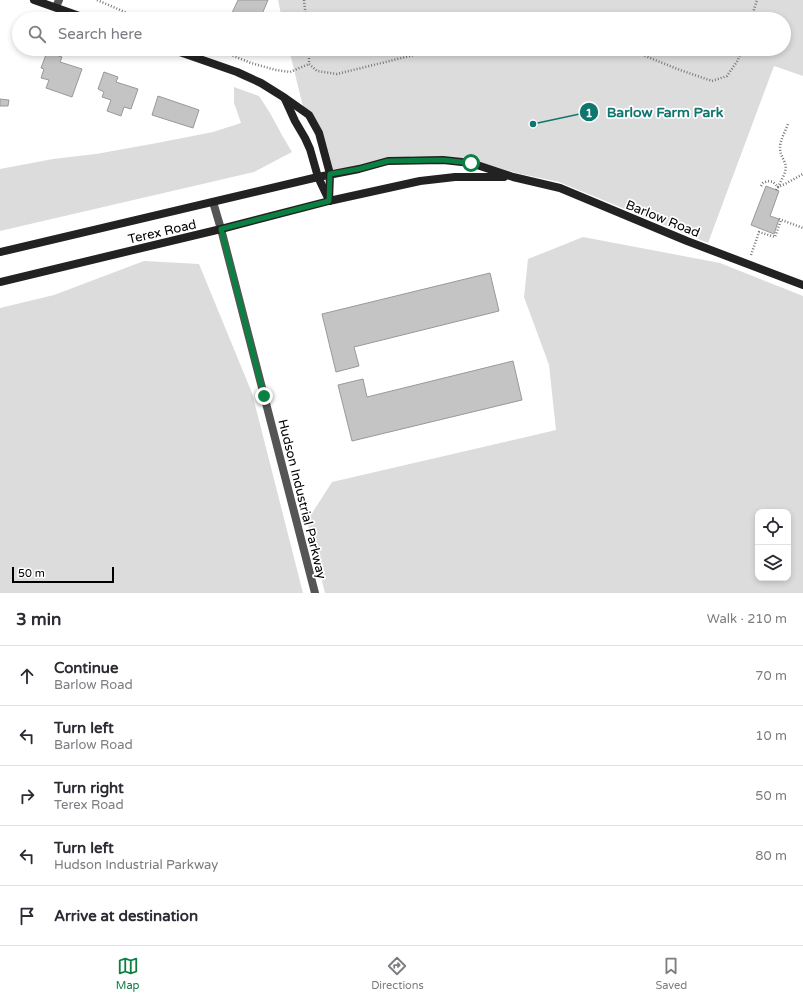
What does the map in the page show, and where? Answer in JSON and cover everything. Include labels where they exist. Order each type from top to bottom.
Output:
[{"type":"street","points":[[34,0],[58,4],[74,12]]},
{"type":"street","points":[[191,56],[237,72],[261,83],[309,115],[319,133],[330,174],[329,201]]},
{"type":"street","points":[[285,98],[310,149],[318,177],[329,201]]},
{"type":"street","name":"Barlow Road","points":[[318,177],[359,169],[388,161],[443,160],[471,163],[513,177],[560,188],[687,241],[803,285]]},
{"type":"street","name":"Terex Road","points":[[0,252],[318,177]]},
{"type":"street","name":"Barlow Road","points":[[329,201],[420,181],[455,177],[513,177]]},
{"type":"street","name":"Terex Road","points":[[0,282],[221,229],[329,201]]},
{"type":"street","name":"Hudson Industrial Parkway","points":[[213,202],[315,593]]},
{"type":"path","points":[[97,0],[125,12]]},
{"type":"path","points":[[304,0],[305,12]]},
{"type":"path","points":[[753,12],[757,0]]},
{"type":"path","points":[[234,56],[251,63],[290,72],[310,64]]},
{"type":"path","points":[[309,56],[310,64],[317,71],[337,74],[410,56]]},
{"type":"path","points":[[645,56],[712,81],[727,76],[739,56]]},
{"type":"path","points":[[777,188],[786,168],[780,152],[780,146],[788,124]]},
{"type":"path","points":[[777,188],[803,174]]},
{"type":"path","points":[[761,186],[763,183],[768,181],[773,182],[777,188]]},
{"type":"path","points":[[748,264],[759,230],[775,237],[780,220],[803,228]]},
{"type":"shaded area","points":[[278,0],[803,0],[803,76],[774,66],[708,243],[559,182],[516,173],[469,159],[412,156],[330,174],[319,133],[304,111],[291,56],[791,56],[791,12],[281,12]]},
{"type":"shaded area","points":[[234,87],[259,96],[292,152],[254,172],[0,231],[0,169],[53,159],[96,154],[157,143],[213,132],[241,123],[234,103]]},
{"type":"shaded area","points":[[583,237],[720,263],[803,296],[803,593],[325,593],[307,521],[332,482],[556,430],[549,365],[524,297],[528,259]]},
{"type":"shaded area","points":[[144,261],[199,264],[252,393],[303,593],[0,593],[0,308],[54,295]]},
{"type":"building","points":[[238,0],[268,0],[263,12],[232,12]]},
{"type":"building","points":[[46,56],[59,56],[62,57],[60,62],[82,69],[72,97],[46,88],[49,80],[41,78],[44,69],[41,68]]},
{"type":"building","points":[[104,72],[118,77],[116,82],[138,89],[131,109],[124,107],[121,116],[107,111],[111,100],[102,97],[104,92],[98,89]]},
{"type":"building","points":[[158,96],[199,110],[193,128],[152,115]]},
{"type":"building","points":[[0,99],[9,100],[8,106],[0,106]]},
{"type":"building","points":[[766,186],[779,191],[770,216],[779,219],[774,234],[751,225]]},
{"type":"building","points":[[490,273],[499,311],[354,347],[359,366],[336,372],[322,314]]},
{"type":"building","points":[[513,361],[522,400],[352,441],[338,385],[363,379],[367,397]]},
{"type":"place","name":"Barlow Farm Park","points":[[533,124]]},
{"type":"route","points":[[264,396],[221,229],[329,201],[330,174],[359,169],[388,161],[443,160],[471,163]]}]
